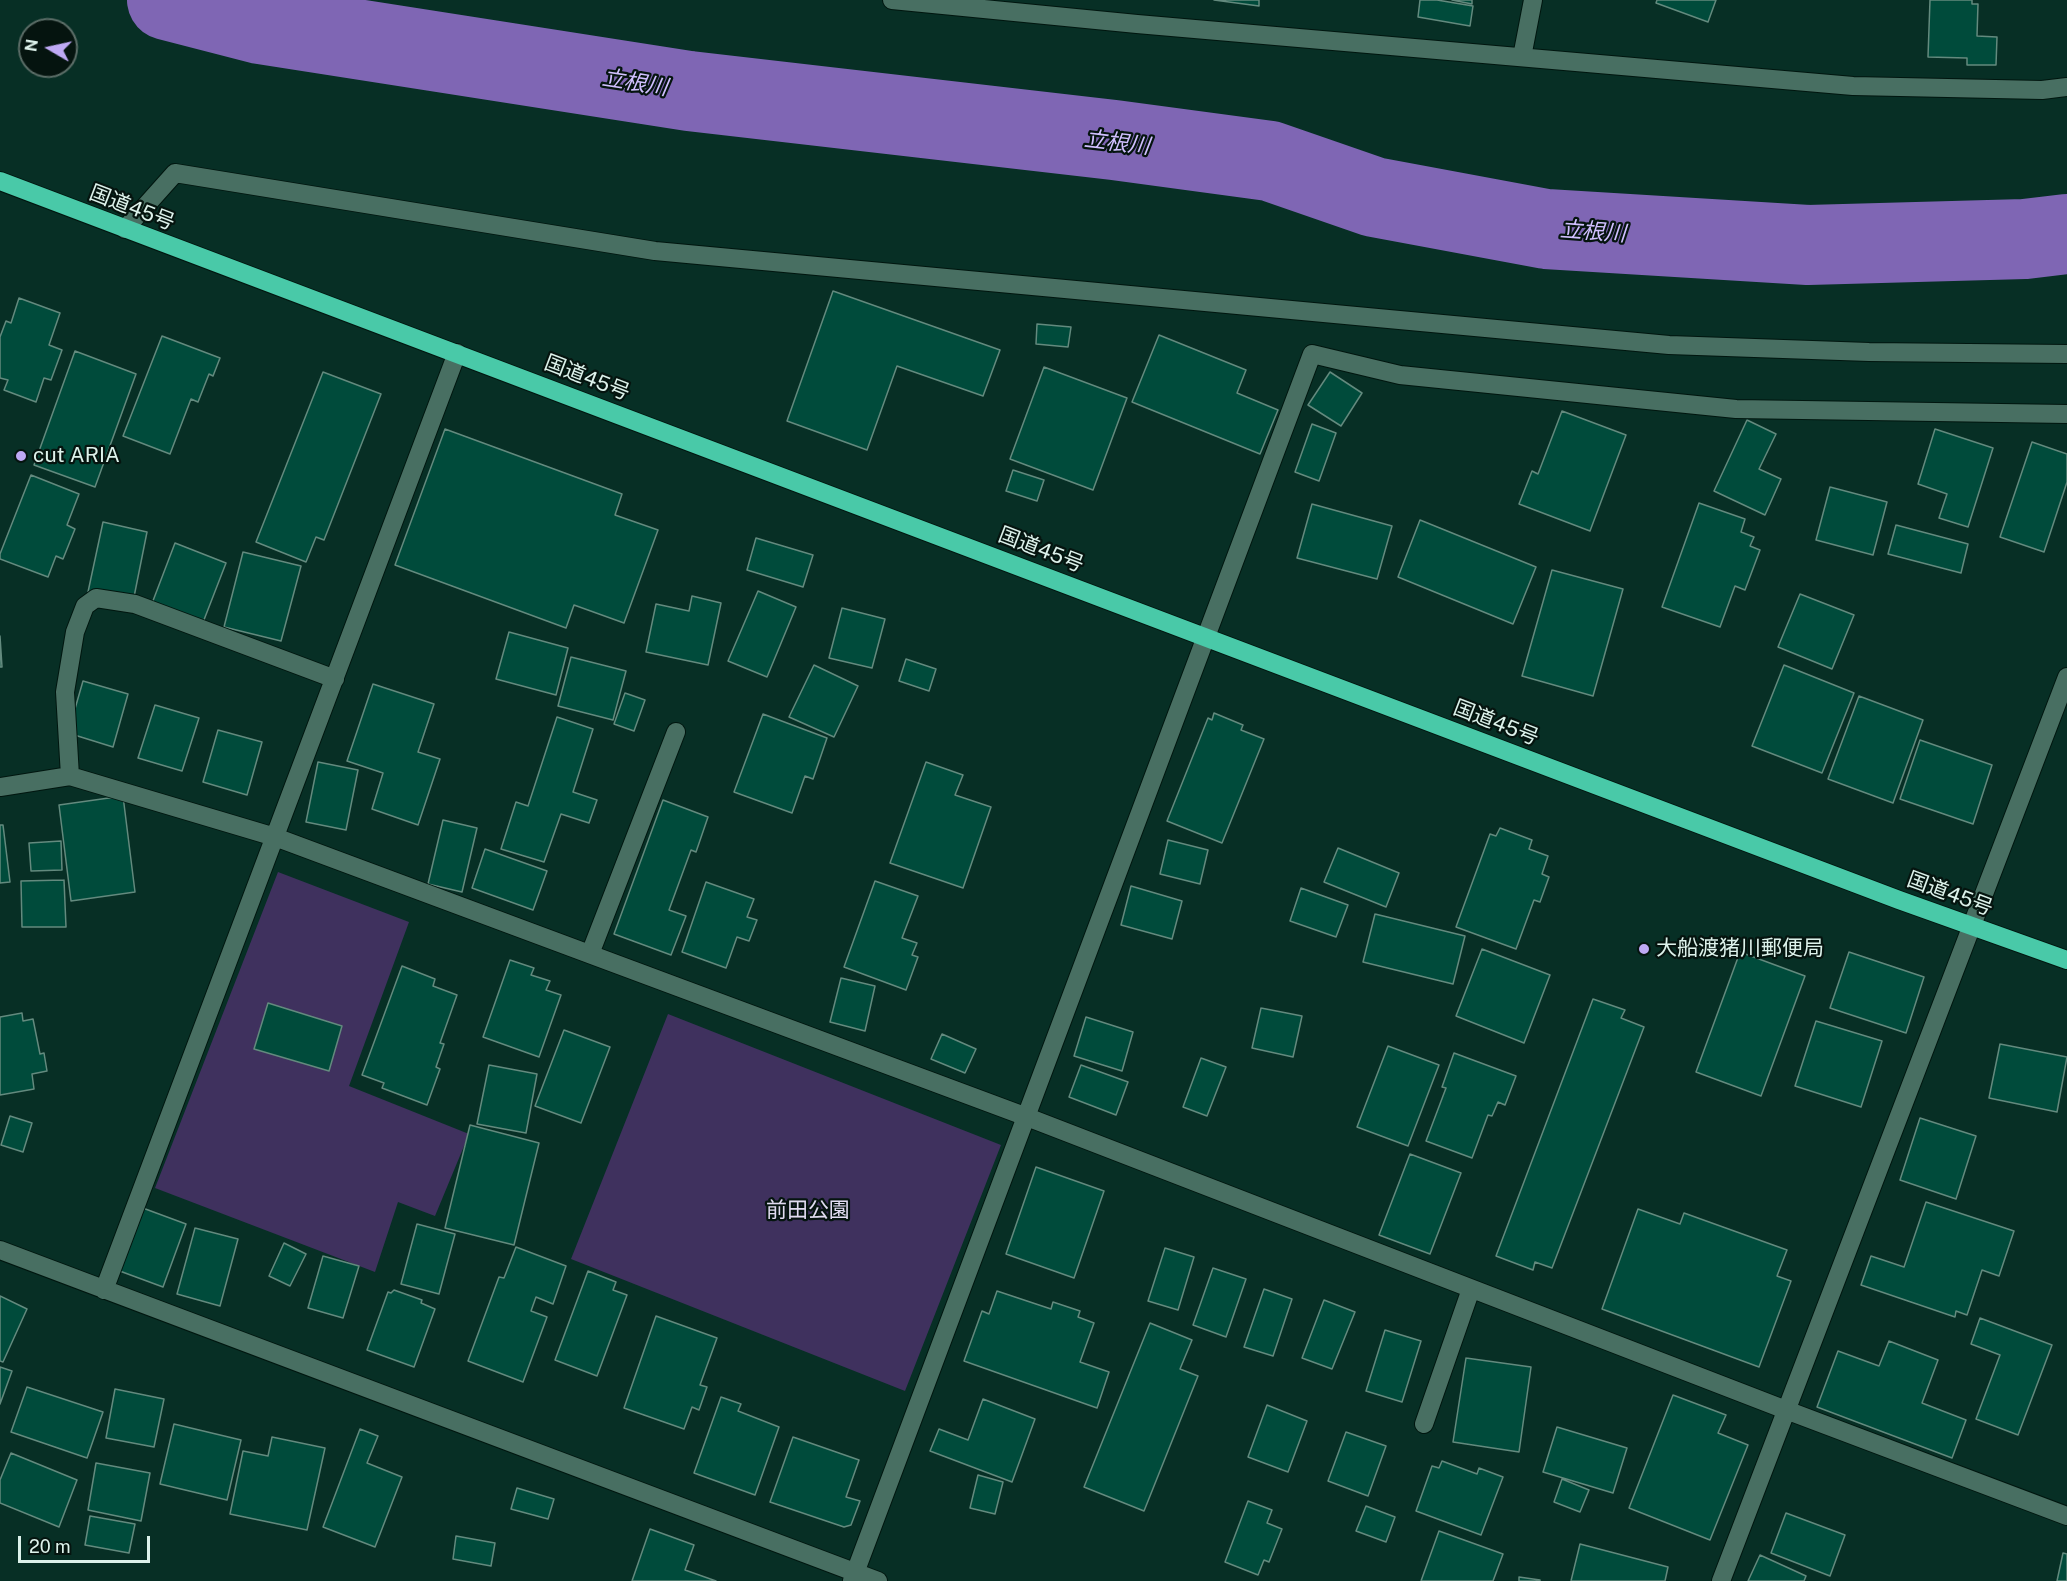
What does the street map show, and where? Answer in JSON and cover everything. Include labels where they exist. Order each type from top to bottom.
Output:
[{"type":"highway","name":"国道45号","points":[[0,181],[1971,926],[2067,960]]},
{"type":"street","points":[[892,0],[1137,24],[1852,86],[2042,90],[2067,87]]},
{"type":"street","points":[[1522,57],[1533,0]]},
{"type":"street","points":[[125,229],[175,172],[655,251],[1670,345],[1869,352],[2067,354]]},
{"type":"street","points":[[105,1290],[457,354]]},
{"type":"street","points":[[854,1577],[1312,354],[1400,375],[1736,409],[2067,414]]},
{"type":"street","points":[[70,776],[65,692],[75,632],[85,606],[96,598],[135,604],[335,679]]},
{"type":"street","points":[[1721,1581],[2067,677]]},
{"type":"street","points":[[590,954],[676,732]]},
{"type":"street","points":[[0,787],[70,776],[276,837],[1027,1117],[2067,1516]]},
{"type":"street","points":[[0,1250],[854,1577],[878,1581]]},
{"type":"street","points":[[1425,1424],[1471,1288]]},
{"type":"green space","points":[[278,872],[409,922],[349,1086],[469,1134],[435,1216],[398,1202],[375,1272],[155,1188]]},
{"type":"green space","name":"前田公園","points":[[668,1014],[1001,1145],[905,1391],[571,1259]]},
{"type":"building","points":[[1214,0],[1259,0],[1259,6]]},
{"type":"building","points":[[1420,0],[1437,0],[1473,6],[1470,26],[1418,17]]},
{"type":"building","points":[[1452,0],[1472,0],[1472,4]]},
{"type":"building","points":[[1657,0],[1716,0],[1708,22],[1656,3]]},
{"type":"building","points":[[1930,0],[1972,0],[1972,4],[1978,4],[1977,36],[1997,37],[1996,65],[1967,65],[1967,58],[1928,57]]},
{"type":"building","points":[[833,291],[1000,350],[983,396],[897,366],[867,450],[787,421]]},
{"type":"building","points":[[19,298],[60,313],[49,345],[62,350],[51,380],[44,378],[36,402],[4,390],[8,380],[0,378],[0,337],[6,321],[11,323]]},
{"type":"building","points":[[1037,324],[1071,327],[1068,347],[1036,344]]},
{"type":"building","points":[[1159,335],[1246,370],[1237,393],[1278,410],[1260,454],[1132,402]]},
{"type":"building","points":[[162,336],[220,358],[213,376],[209,374],[198,402],[191,399],[170,454],[123,436]]},
{"type":"building","points":[[75,351],[136,374],[95,487],[34,465]]},
{"type":"building","points":[[1044,367],[1127,398],[1093,490],[1010,459]]},
{"type":"building","points":[[323,372],[381,394],[324,540],[316,537],[306,562],[256,542]]},
{"type":"building","points":[[1330,372],[1362,393],[1341,426],[1308,405]]},
{"type":"building","points":[[1562,411],[1626,435],[1590,531],[1519,504],[1532,471],[1538,474]]},
{"type":"building","points":[[1747,420],[1776,434],[1759,469],[1781,479],[1765,515],[1714,491]]},
{"type":"building","points":[[1312,424],[1336,433],[1319,481],[1295,472]]},
{"type":"building","points":[[445,429],[622,494],[615,515],[658,530],[624,623],[574,605],[566,628],[395,565]]},
{"type":"building","points":[[1935,429],[1993,448],[1968,527],[1939,518],[1947,494],[1918,484]]},
{"type":"building","points":[[2032,442],[2067,454],[2067,482],[2044,552],[2000,537]]},
{"type":"building","points":[[1013,470],[1044,480],[1037,501],[1006,491]]},
{"type":"building","points":[[31,475],[79,494],[67,525],[75,529],[63,559],[56,556],[48,577],[0,559]]},
{"type":"building","points":[[1830,487],[1887,502],[1873,555],[1816,540]]},
{"type":"building","points":[[1699,503],[1745,519],[1741,532],[1754,537],[1750,546],[1760,550],[1745,590],[1735,586],[1720,627],[1662,607]]},
{"type":"building","points":[[1312,504],[1392,526],[1377,579],[1297,558]]},
{"type":"building","points":[[1420,520],[1536,567],[1513,624],[1398,577]]},
{"type":"building","points":[[103,522],[147,532],[133,602],[88,592]]},
{"type":"building","points":[[1896,525],[1968,544],[1961,573],[1888,554]]},
{"type":"building","points":[[756,538],[813,555],[803,587],[747,570]]},
{"type":"building","points":[[175,543],[226,563],[202,625],[151,606]]},
{"type":"building","points":[[243,552],[301,566],[281,641],[224,627]]},
{"type":"building","points":[[1552,570],[1623,589],[1593,696],[1522,676]]},
{"type":"building","points":[[758,591],[796,607],[767,677],[728,661]]},
{"type":"building","points":[[1800,594],[1854,615],[1832,669],[1778,647]]},
{"type":"building","points":[[692,596],[721,603],[708,665],[646,652],[656,604],[689,611]]},
{"type":"building","points":[[842,608],[885,619],[872,668],[829,658]]},
{"type":"building","points":[[509,632],[568,648],[556,695],[496,679]]},
{"type":"building","points":[[0,636],[2,667],[0,667]]},
{"type":"building","points":[[571,657],[626,671],[613,720],[558,706]]},
{"type":"building","points":[[906,659],[936,669],[929,691],[899,681]]},
{"type":"building","points":[[814,665],[858,686],[834,737],[789,717]]},
{"type":"building","points":[[1784,665],[1854,693],[1822,773],[1752,746]]},
{"type":"building","points":[[83,681],[128,694],[113,747],[68,733]]},
{"type":"building","points":[[373,684],[434,704],[418,752],[440,759],[418,825],[372,809],[383,773],[347,761]]},
{"type":"building","points":[[625,693],[645,700],[634,731],[614,724]]},
{"type":"building","points":[[1859,696],[1923,720],[1893,803],[1828,779]]},
{"type":"building","points":[[155,705],[199,718],[182,771],[138,758]]},
{"type":"building","points":[[1214,713],[1243,725],[1241,730],[1264,739],[1222,843],[1167,821],[1208,718],[1212,720]]},
{"type":"building","points":[[763,714],[827,738],[813,779],[805,776],[792,813],[734,792]]},
{"type":"building","points":[[557,717],[593,729],[573,792],[597,800],[589,823],[561,814],[544,862],[501,849],[516,802],[528,806]]},
{"type":"building","points":[[218,730],[262,742],[247,795],[203,782]]},
{"type":"building","points":[[1920,740],[1992,765],[1973,824],[1900,799]]},
{"type":"building","points":[[318,762],[358,770],[346,830],[306,822]]},
{"type":"building","points":[[926,762],[963,775],[955,795],[991,807],[963,888],[890,863]]},
{"type":"building","points":[[123,796],[135,892],[71,901],[59,805]]},
{"type":"building","points":[[663,800],[708,817],[696,852],[691,850],[669,910],[686,916],[671,955],[614,934]]},
{"type":"building","points":[[443,820],[477,828],[462,892],[428,884]]},
{"type":"building","points":[[0,825],[3,825],[10,882],[0,883]]},
{"type":"building","points":[[1500,828],[1532,840],[1529,849],[1548,856],[1542,874],[1549,877],[1540,902],[1534,900],[1516,949],[1456,927],[1490,834],[1496,836]]},
{"type":"building","points":[[1168,840],[1208,850],[1200,884],[1160,874]]},
{"type":"building","points":[[61,841],[62,870],[31,871],[29,843]]},
{"type":"building","points":[[1338,848],[1399,873],[1386,907],[1324,882]]},
{"type":"building","points":[[485,849],[547,871],[533,910],[472,888]]},
{"type":"building","points":[[64,880],[66,927],[22,927],[21,881]]},
{"type":"building","points":[[875,881],[918,896],[902,938],[917,943],[912,955],[918,957],[906,990],[844,967]]},
{"type":"building","points":[[706,882],[754,899],[747,917],[757,920],[749,941],[737,937],[726,968],[682,952]]},
{"type":"building","points":[[1131,886],[1182,901],[1172,939],[1121,925]]},
{"type":"building","points":[[1301,888],[1348,905],[1336,937],[1290,921]]},
{"type":"building","points":[[1375,914],[1465,936],[1453,984],[1363,962]]},
{"type":"building","points":[[1482,949],[1550,975],[1524,1043],[1456,1016]]},
{"type":"building","points":[[1740,952],[1805,976],[1761,1096],[1696,1072]]},
{"type":"building","points":[[1849,952],[1924,977],[1906,1033],[1830,1008]]},
{"type":"building","points":[[510,960],[534,968],[531,975],[550,981],[546,990],[561,995],[539,1057],[483,1037]]},
{"type":"building","points":[[402,966],[435,979],[433,986],[457,995],[440,1043],[444,1044],[436,1067],[440,1069],[427,1105],[382,1088],[384,1083],[362,1075]]},
{"type":"building","points":[[841,978],[875,986],[865,1031],[830,1022]]},
{"type":"building","points":[[1593,999],[1625,1010],[1621,1018],[1644,1027],[1552,1268],[1535,1262],[1533,1270],[1496,1256]]},
{"type":"building","points":[[268,1003],[342,1026],[329,1071],[254,1049]]},
{"type":"building","points":[[1261,1008],[1302,1016],[1293,1057],[1252,1048]]},
{"type":"building","points":[[22,1013],[23,1021],[33,1019],[40,1054],[44,1053],[47,1071],[32,1074],[34,1089],[0,1095],[0,1017]]},
{"type":"building","points":[[1086,1017],[1133,1032],[1122,1071],[1074,1056]]},
{"type":"building","points":[[1816,1021],[1882,1041],[1861,1107],[1795,1086]]},
{"type":"building","points":[[564,1030],[610,1047],[581,1123],[535,1106]]},
{"type":"building","points":[[942,1034],[976,1049],[965,1073],[931,1059]]},
{"type":"building","points":[[2000,1044],[2067,1057],[2057,1112],[1989,1098]]},
{"type":"building","points":[[1388,1046],[1439,1065],[1408,1146],[1357,1127]]},
{"type":"building","points":[[1454,1053],[1516,1076],[1505,1105],[1498,1102],[1492,1116],[1488,1115],[1472,1158],[1426,1141],[1446,1088],[1442,1087]]},
{"type":"building","points":[[1201,1058],[1226,1067],[1207,1116],[1183,1107]]},
{"type":"building","points":[[489,1065],[537,1074],[526,1133],[477,1124]]},
{"type":"building","points":[[1081,1065],[1128,1082],[1116,1115],[1069,1097]]},
{"type":"building","points":[[10,1116],[32,1123],[23,1152],[1,1145]]},
{"type":"building","points":[[1920,1118],[1976,1136],[1956,1199],[1900,1180]]},
{"type":"building","points":[[470,1125],[539,1143],[514,1245],[445,1228]]},
{"type":"building","points":[[1410,1154],[1461,1173],[1430,1254],[1379,1235]]},
{"type":"building","points":[[1036,1167],[1104,1191],[1074,1278],[1006,1254]]},
{"type":"building","points":[[1926,1202],[2014,1231],[1999,1276],[1982,1270],[1967,1315],[1956,1311],[1955,1317],[1861,1285],[1871,1256],[1904,1267]]},
{"type":"building","points":[[140,1207],[186,1224],[163,1287],[117,1270]]},
{"type":"building","points":[[1638,1209],[1680,1224],[1684,1213],[1787,1250],[1777,1276],[1791,1281],[1759,1367],[1602,1309]]},
{"type":"building","points":[[417,1224],[455,1234],[439,1294],[401,1284]]},
{"type":"building","points":[[195,1228],[238,1239],[220,1306],[177,1294]]},
{"type":"building","points":[[284,1243],[306,1254],[290,1286],[269,1276]]},
{"type":"building","points":[[516,1247],[566,1266],[553,1304],[536,1297],[531,1311],[547,1317],[523,1382],[468,1361],[499,1277],[504,1278]]},
{"type":"building","points":[[1165,1248],[1194,1257],[1178,1310],[1148,1301]]},
{"type":"building","points":[[323,1256],[359,1266],[343,1318],[308,1308]]},
{"type":"building","points":[[1213,1268],[1246,1279],[1226,1337],[1193,1325]]},
{"type":"building","points":[[588,1271],[616,1282],[613,1290],[627,1295],[597,1376],[555,1360]]},
{"type":"building","points":[[1264,1289],[1292,1299],[1273,1356],[1244,1347]]},
{"type":"building","points":[[394,1290],[422,1300],[421,1303],[435,1309],[414,1367],[367,1350],[388,1292],[391,1293]]},
{"type":"building","points":[[997,1291],[1051,1309],[1053,1302],[1080,1311],[1078,1317],[1094,1323],[1080,1362],[1109,1372],[1097,1408],[964,1361],[982,1311],[989,1314]]},
{"type":"building","points":[[0,1296],[27,1309],[3,1362],[0,1361]]},
{"type":"building","points":[[1324,1300],[1355,1312],[1332,1369],[1302,1358]]},
{"type":"building","points":[[656,1316],[717,1338],[700,1385],[707,1387],[699,1410],[692,1407],[684,1429],[624,1408]]},
{"type":"building","points":[[1980,1318],[2052,1345],[2018,1435],[1976,1419],[2000,1355],[1971,1344]]},
{"type":"building","points":[[1150,1323],[1192,1340],[1180,1369],[1198,1376],[1144,1511],[1084,1487]]},
{"type":"building","points":[[1385,1330],[1421,1341],[1402,1402],[1366,1391]]},
{"type":"building","points":[[1889,1341],[1938,1360],[1922,1403],[1966,1420],[1952,1458],[1817,1407],[1838,1351],[1879,1366]]},
{"type":"building","points":[[1466,1358],[1531,1367],[1519,1452],[1453,1442]]},
{"type":"building","points":[[0,1367],[12,1371],[0,1404]]},
{"type":"building","points":[[27,1387],[103,1412],[87,1458],[11,1432]]},
{"type":"building","points":[[115,1389],[164,1399],[154,1447],[106,1438]]},
{"type":"building","points":[[1673,1395],[1726,1415],[1718,1433],[1748,1445],[1710,1540],[1629,1508]]},
{"type":"building","points":[[721,1397],[741,1404],[738,1411],[779,1427],[755,1495],[694,1473]]},
{"type":"building","points":[[983,1399],[1035,1419],[1012,1482],[930,1451],[939,1429],[968,1440]]},
{"type":"building","points":[[1267,1405],[1307,1421],[1288,1472],[1248,1457]]},
{"type":"building","points":[[174,1424],[241,1440],[227,1500],[160,1484]]},
{"type":"building","points":[[1557,1427],[1627,1448],[1613,1493],[1543,1472]]},
{"type":"building","points":[[360,1429],[378,1436],[367,1463],[402,1477],[375,1547],[323,1527]]},
{"type":"building","points":[[1346,1432],[1386,1446],[1368,1496],[1328,1481]]},
{"type":"building","points":[[272,1437],[325,1448],[307,1530],[230,1514],[243,1451],[268,1456]]},
{"type":"building","points":[[793,1437],[859,1460],[846,1497],[860,1501],[851,1525],[844,1527],[770,1502]]},
{"type":"building","points":[[11,1453],[77,1480],[59,1527],[0,1503],[0,1480]]},
{"type":"building","points":[[1442,1461],[1477,1474],[1479,1468],[1503,1477],[1481,1535],[1416,1511],[1432,1466],[1439,1468]]},
{"type":"building","points":[[96,1463],[150,1473],[141,1521],[88,1510]]},
{"type":"building","points":[[978,1475],[1003,1482],[995,1514],[970,1508]]},
{"type":"building","points":[[1562,1479],[1589,1490],[1580,1512],[1554,1502]]},
{"type":"building","points":[[517,1488],[554,1499],[548,1519],[511,1509]]},
{"type":"building","points":[[1248,1501],[1272,1510],[1267,1523],[1282,1529],[1269,1562],[1264,1560],[1258,1575],[1225,1562]]},
{"type":"building","points":[[1366,1506],[1395,1517],[1386,1542],[1356,1531]]},
{"type":"building","points":[[1786,1513],[1845,1535],[1830,1576],[1771,1553]]},
{"type":"building","points":[[90,1516],[135,1524],[129,1553],[85,1545]]},
{"type":"building","points":[[650,1529],[694,1545],[685,1570],[716,1581],[632,1581]]},
{"type":"building","points":[[1439,1531],[1503,1554],[1493,1581],[1421,1581]]},
{"type":"building","points":[[456,1536],[495,1543],[491,1566],[453,1559]]},
{"type":"building","points":[[1580,1544],[1668,1567],[1665,1581],[1571,1581]]},
{"type":"building","points":[[2063,1553],[2067,1554],[2067,1581],[2057,1581]]},
{"type":"building","points":[[1760,1555],[1806,1576],[1804,1581],[1748,1581]]},
{"type":"building","points":[[1519,1577],[1540,1580],[1540,1581],[1519,1581]]},
{"type":"waterway","name":"立根川","points":[[167,0],[260,24],[689,91],[1114,140],[1270,161],[1374,197],[1546,229],[1808,245],[2025,239],[2067,234]]},
{"type":"place","name":"cut ARIA","points":[[21,456]]},
{"type":"place","name":"大船渡猪川郵便局","points":[[1644,949]]}]
